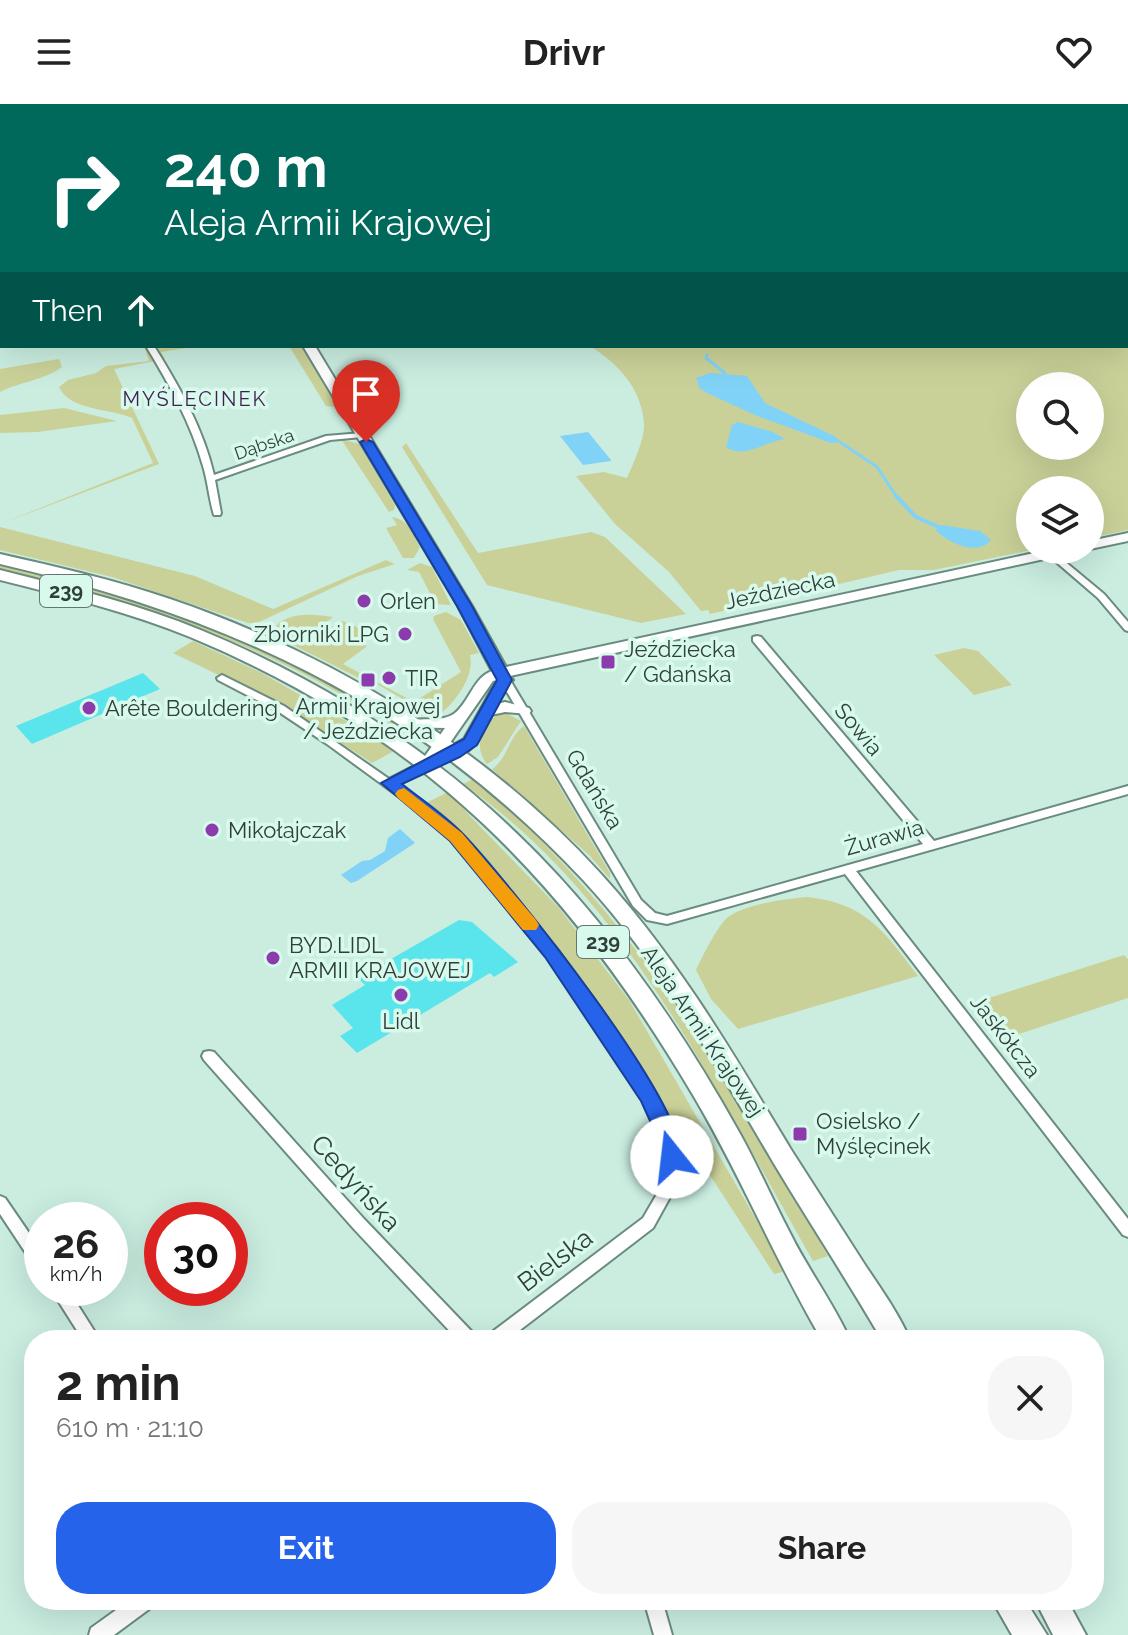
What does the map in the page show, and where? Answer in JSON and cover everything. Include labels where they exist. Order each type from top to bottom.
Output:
[{"type":"main road","name":"Gdańska","points":[[310,348],[465,606],[503,676]]},
{"type":"main road","points":[[1104,542],[1128,537]]},
{"type":"main road","name":"Aleja Armii Krajowej","points":[[0,559],[110,586],[224,625],[316,667],[411,724],[519,805],[594,879],[677,987],[891,1330]]},
{"type":"main road","name":"Jeździecka","points":[[503,676],[1016,561]]},
{"type":"main road","name":"Aleja Armii Krajowej","points":[[0,575],[104,602],[235,648],[352,710],[428,763],[521,848],[594,930],[671,1040],[749,1175],[774,1228],[831,1330]]},
{"type":"main road","points":[[428,763],[474,738],[503,676]]},
{"type":"main road","points":[[448,750],[465,714],[488,678],[503,676]]},
{"type":"main road","points":[[485,712],[505,707],[523,711]]},
{"type":"main road","points":[[411,724],[446,723],[465,714]]},
{"type":"main road","points":[[1014,1610],[1031,1635]]},
{"type":"main road","points":[[1056,1610],[1070,1635]]},
{"type":"street","points":[[151,348],[178,392],[202,443],[211,479]]},
{"type":"street","name":"Dąbska","points":[[217,513],[211,479],[329,438],[362,435]]},
{"type":"street","points":[[1064,564],[1101,596],[1128,628]]},
{"type":"street","name":"Sowia","points":[[757,639],[930,844]]},
{"type":"street","name":"Gdańska","points":[[503,676],[637,903],[651,917]]},
{"type":"street","points":[[222,678],[280,708],[390,783],[428,763]]},
{"type":"street","name":"Bielska","points":[[390,783],[456,837],[502,890],[582,994],[650,1097],[667,1134],[672,1166],[667,1190],[648,1223],[507,1330]]},
{"type":"street","name":"Żurawia","points":[[651,917],[667,920],[1128,790]]},
{"type":"street","name":"Jaskółcza","points":[[848,869],[1128,1230]]},
{"type":"street","name":"Cedyńska","points":[[209,1056],[359,1224],[460,1330]]},
{"type":"street","points":[[0,1202],[24,1238]]},
{"type":"street","points":[[70,1306],[85,1330]]},
{"type":"street","points":[[98,1635],[132,1610]]},
{"type":"street","points":[[656,1610],[663,1635]]},
{"type":"green space","points":[[145,348],[186,348],[161,352],[165,359],[114,369],[159,464],[0,524],[153,463],[132,418],[81,405],[64,395],[59,387],[68,380],[96,373],[106,366],[149,361]]},
{"type":"green space","points":[[290,348],[303,348],[335,405],[326,406]]},
{"type":"green space","points":[[593,348],[1128,348],[1128,530],[1104,535],[1104,476],[1016,476],[1016,553],[934,570],[899,570],[710,614],[708,610],[701,611],[669,572],[615,524],[576,476],[604,472],[627,478],[638,451],[644,430],[642,411],[633,388],[618,369]]},
{"type":"green space","points":[[59,359],[62,367],[55,371],[0,392],[0,369]]},
{"type":"green space","points":[[64,408],[117,421],[38,432],[0,433],[0,415]]},
{"type":"green space","points":[[341,439],[359,444],[395,505],[394,510],[389,512]]},
{"type":"green space","points":[[406,443],[478,553],[591,532],[605,537],[686,614],[641,623],[487,585],[402,447]]},
{"type":"green space","points":[[392,517],[406,524],[412,532],[420,547],[414,558],[403,558],[386,528],[397,525]]},
{"type":"green space","points":[[0,527],[195,576],[273,609],[386,560],[395,564],[358,576],[257,623],[248,623],[112,577],[0,550]]},
{"type":"green space","points":[[420,563],[432,567],[451,605],[432,604],[433,599],[419,572],[407,570]]},
{"type":"green space","points":[[0,564],[120,594],[237,636],[325,677],[420,737],[414,740],[317,681],[267,656],[164,616],[0,570]]},
{"type":"green space","points":[[446,612],[461,620],[479,653],[470,655],[470,671],[463,688],[440,714],[427,713],[363,676],[359,678],[272,632],[284,620],[300,615],[333,617],[325,623],[334,627],[342,621],[357,627],[364,634],[357,637],[366,639],[357,643],[366,643],[366,647],[343,664],[414,702],[461,672],[433,619]]},
{"type":"green space","points":[[193,641],[260,672],[367,733],[363,737],[375,737],[396,750],[372,763],[285,707],[173,653]]},
{"type":"green space","points":[[964,648],[978,651],[1012,685],[974,695],[934,655]]},
{"type":"green space","points":[[500,714],[508,714],[521,721],[498,757],[487,764],[480,749],[482,734],[485,723]]},
{"type":"green space","points":[[524,726],[610,873],[610,879],[589,855],[492,769]]},
{"type":"green space","points":[[473,779],[530,830],[581,883],[628,940],[672,1000],[753,1125],[828,1256],[813,1261],[703,1066],[620,941],[574,883],[521,831],[463,784]]},
{"type":"green space","points":[[450,791],[470,816],[559,908],[629,1000],[786,1271],[774,1274],[695,1152],[678,1149],[659,1103],[635,1061],[545,931],[489,864],[426,803]]},
{"type":"green space","points":[[807,897],[845,906],[872,922],[918,976],[738,1029],[711,999],[696,970],[706,950],[724,921],[736,912],[766,903]]},
{"type":"green space","points":[[1124,955],[1128,959],[1128,998],[1007,1038],[976,1002]]},
{"type":"water","points":[[710,373],[747,376],[765,403],[836,437],[840,442],[831,443],[757,416],[709,394],[700,389],[696,378]]},
{"type":"water","points":[[738,422],[773,432],[785,439],[748,451],[733,450],[726,447],[732,425]]},
{"type":"water","points":[[588,432],[611,461],[583,465],[560,436]]},
{"type":"water","points":[[942,525],[980,531],[991,540],[978,547],[963,546],[935,530]]},
{"type":"water","points":[[400,829],[415,843],[357,881],[351,883],[341,875],[385,851],[388,838]]},
{"type":"building","name":"Arête Bouldering","points":[[143,673],[160,689],[32,744],[16,726]]},
{"type":"building","name":"Lidl","points":[[459,920],[472,922],[518,962],[494,977],[490,973],[357,1053],[340,1036],[353,1028],[332,1005],[365,985],[358,978]]},
{"type":"waterway","points":[[707,355],[706,358],[725,373]]},
{"type":"waterway","points":[[840,442],[877,467],[898,499]]},
{"type":"waterway","points":[[897,497],[916,517],[939,527]]},
{"type":"slow traffic","points":[[404,794],[456,837],[530,925]]},
{"type":"place","name":"Orlen","points":[[364,601]]},
{"type":"place","name":"Zbiorniki LPG","points":[[405,634]]},
{"type":"place","name":"Jeździecka / Gdańska","points":[[608,662]]},
{"type":"place","name":"TIR","points":[[389,678]]},
{"type":"place","name":"Armii Krajowej / Jeździecka","points":[[368,680]]},
{"type":"place","name":"Arête Bouldering","points":[[89,708]]},
{"type":"place","name":"Mikołajczak","points":[[212,830]]},
{"type":"place","name":"BYD.LIDL ARMII KRAJOWEJ","points":[[273,958]]},
{"type":"place","name":"Lidl","points":[[401,995]]},
{"type":"place","name":"Osielsko / Myślęcinek","points":[[800,1134]]},
{"type":"district","name":"MYŚLĘCINEK","points":[[195,399]]},
{"type":"route","points":[[366,442],[465,606],[505,680],[471,742],[390,783],[456,837],[552,952],[650,1097],[667,1134],[672,1157]]}]
